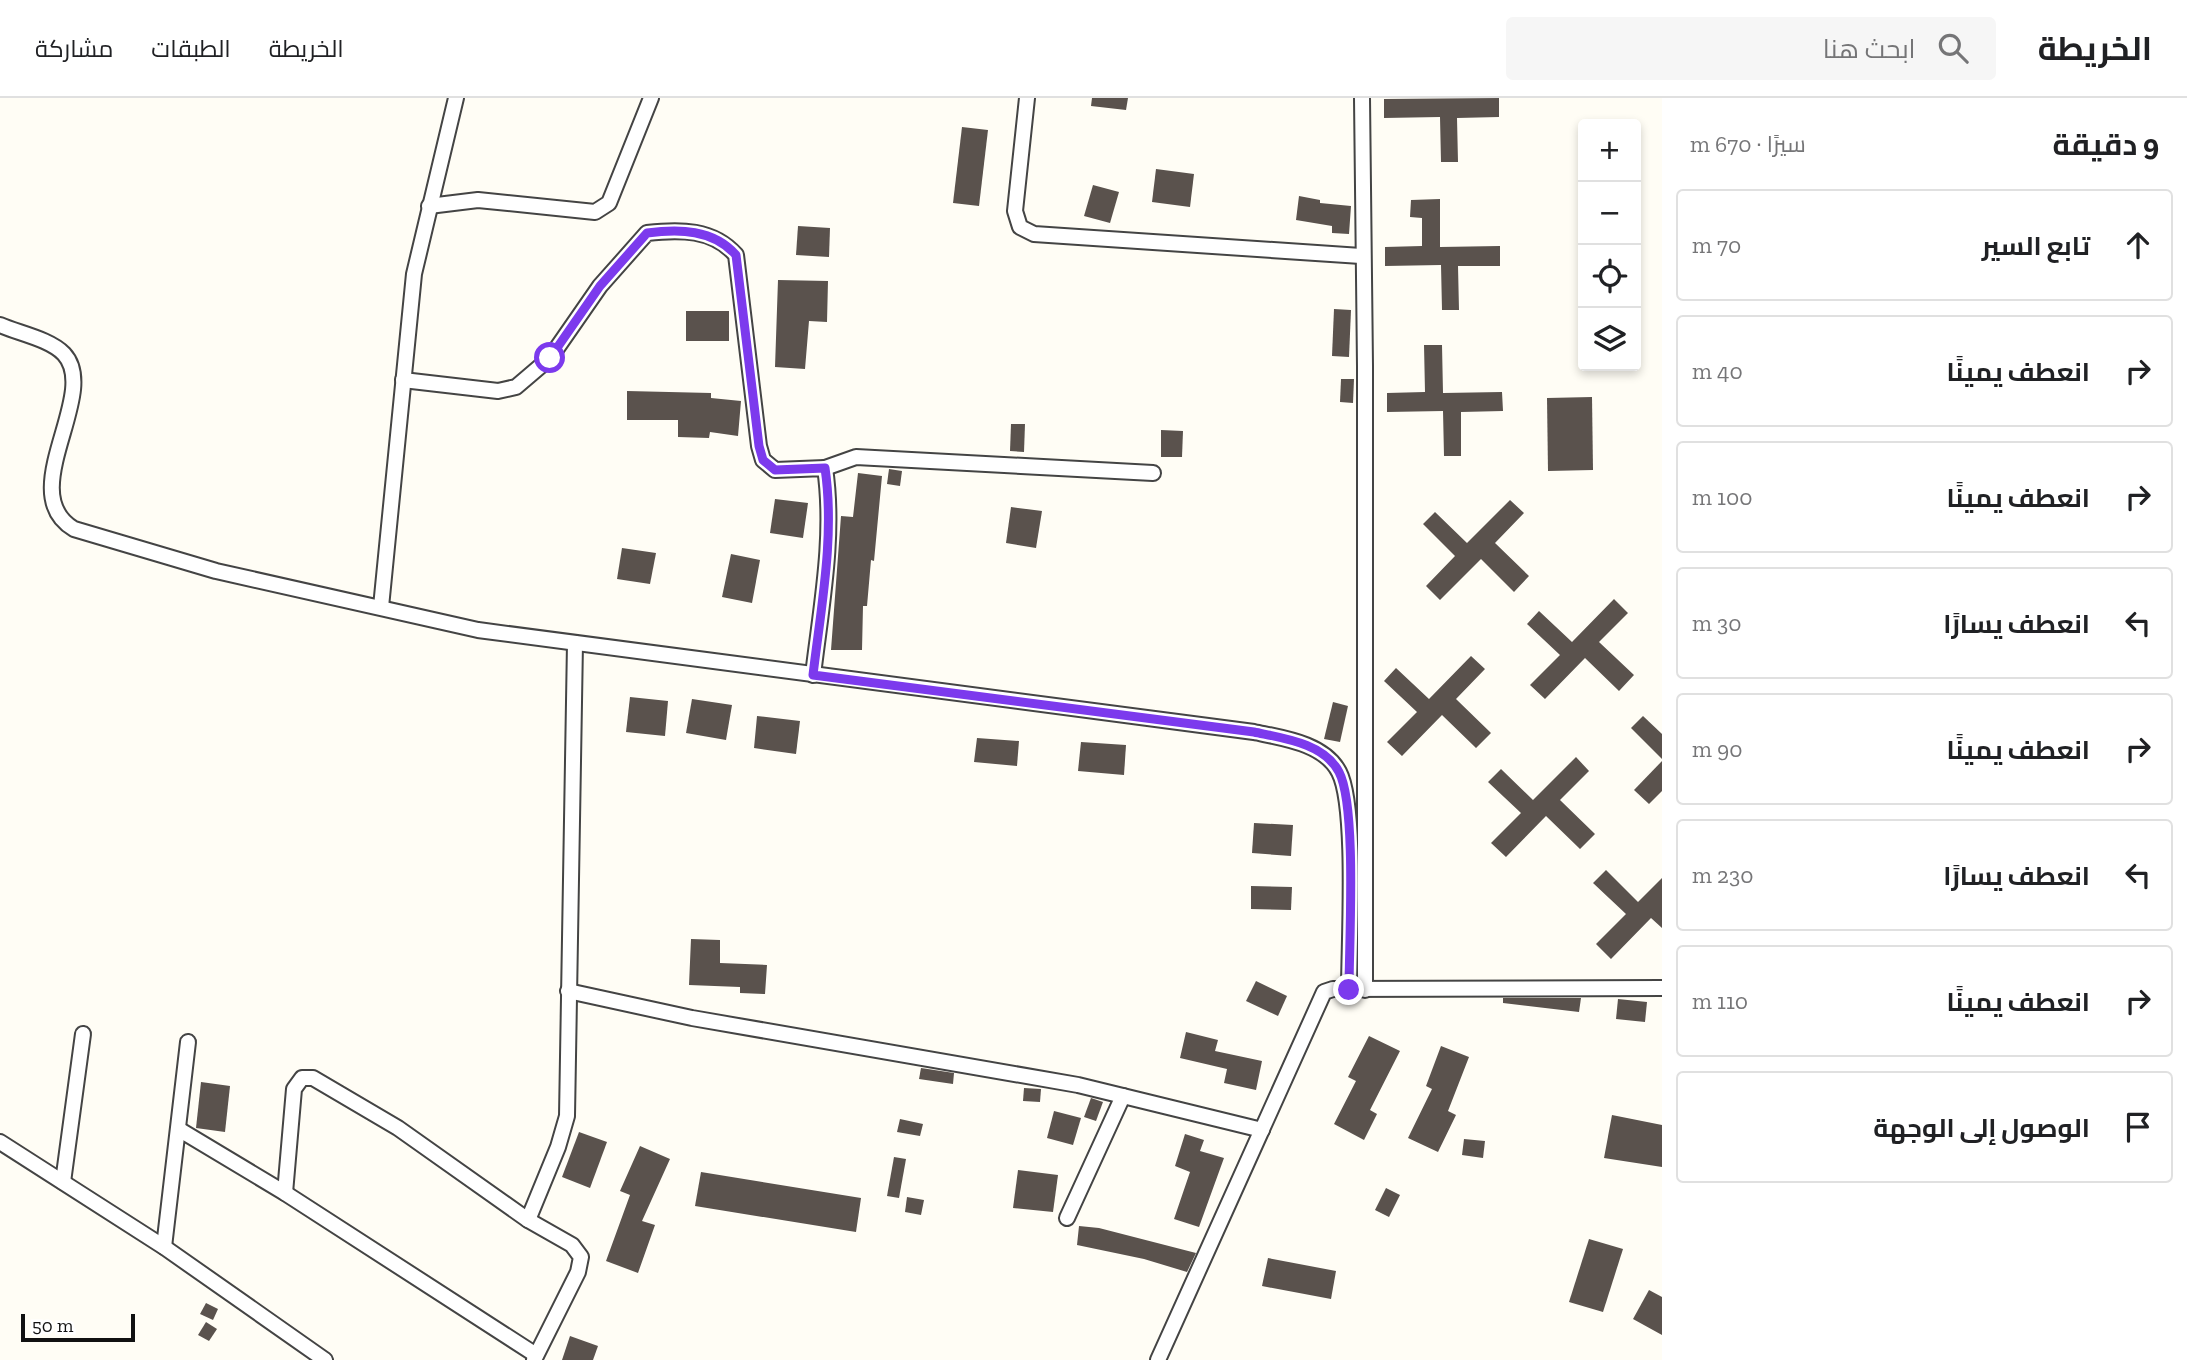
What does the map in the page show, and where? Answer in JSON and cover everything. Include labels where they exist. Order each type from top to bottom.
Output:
[{"type":"street","points":[[382,607],[414,274],[456,98]]},
{"type":"street","points":[[429,206],[478,200],[595,212],[609,202],[651,98]]},
{"type":"street","points":[[1027,98],[1015,212],[1020,227],[1034,233],[1362,256]]},
{"type":"street","points":[[1362,98],[1362,256],[1366,394],[1365,990]]},
{"type":"street","points":[[403,380],[498,391],[516,387],[550,358],[600,286],[647,233],[673,230],[710,235],[726,243],[736,255],[759,446],[763,460],[775,470],[825,468],[856,457],[1153,473]]},
{"type":"street","points":[[0,325],[62,352],[71,364],[74,382],[52,488],[54,510],[62,522],[74,529],[216,571],[478,630],[1254,732],[1289,739],[1320,752],[1339,771],[1349,812],[1349,990]]},
{"type":"street","points":[[813,675],[828,527],[829,497],[825,468]]},
{"type":"street","points":[[528,1220],[558,1147],[567,1116],[575,643]]},
{"type":"street","points":[[1158,1360],[1324,992],[1662,989]]},
{"type":"street","points":[[568,992],[692,1018],[1078,1085],[1262,1130]]},
{"type":"street","points":[[63,1182],[83,1034]]},
{"type":"street","points":[[163,1247],[180,1130],[188,1042]]},
{"type":"street","points":[[180,1130],[285,1193],[535,1357],[578,1272],[581,1257],[572,1245],[528,1220],[398,1128],[313,1078],[302,1078],[295,1089],[285,1193]]},
{"type":"street","points":[[1067,1218],[1123,1096]]},
{"type":"street","points":[[0,1142],[163,1247],[325,1360]]},
{"type":"building","points":[[1092,98],[1128,98],[1126,110],[1091,106]]},
{"type":"building","points":[[1499,98],[1499,117],[1457,118],[1458,162],[1441,162],[1440,117],[1384,118],[1384,99]]},
{"type":"building","points":[[962,127],[988,130],[979,206],[953,203]]},
{"type":"building","points":[[1156,169],[1194,174],[1190,207],[1152,202]]},
{"type":"building","points":[[1093,185],[1119,192],[1110,223],[1084,216]]},
{"type":"building","points":[[1299,196],[1320,200],[1320,203],[1351,206],[1349,234],[1332,233],[1332,226],[1296,220]]},
{"type":"building","points":[[1440,199],[1440,247],[1500,246],[1500,266],[1458,266],[1459,310],[1442,310],[1441,265],[1385,266],[1385,247],[1422,246],[1422,218],[1410,217],[1411,200]]},
{"type":"building","points":[[798,226],[830,228],[829,257],[796,255]]},
{"type":"building","points":[[778,280],[828,281],[827,322],[809,321],[805,369],[775,367]]},
{"type":"building","points":[[1334,309],[1351,310],[1349,357],[1332,356]]},
{"type":"building","points":[[686,311],[729,311],[729,341],[686,341]]},
{"type":"building","points":[[1424,345],[1442,345],[1443,393],[1502,392],[1503,411],[1461,412],[1461,456],[1444,456],[1443,411],[1387,412],[1387,393],[1425,392]]},
{"type":"building","points":[[1341,379],[1354,379],[1353,403],[1340,402]]},
{"type":"building","points":[[627,391],[711,393],[711,398],[741,401],[738,436],[710,432],[709,438],[678,437],[678,420],[627,420]]},
{"type":"building","points":[[1592,397],[1593,470],[1548,471],[1547,398]]},
{"type":"building","points":[[1011,424],[1025,424],[1024,452],[1010,451]]},
{"type":"building","points":[[1161,430],[1183,431],[1182,457],[1161,457]]},
{"type":"building","points":[[889,469],[902,471],[900,486],[887,484]]},
{"type":"building","points":[[858,473],[882,476],[874,561],[871,560],[867,606],[863,606],[862,650],[831,650],[841,516],[853,517]]},
{"type":"building","points":[[775,499],[808,503],[803,538],[770,533]]},
{"type":"building","points":[[1510,500],[1524,513],[1495,543],[1529,576],[1514,592],[1481,559],[1440,600],[1426,586],[1455,556],[1423,524],[1435,512],[1467,543]]},
{"type":"building","points":[[1011,507],[1042,511],[1036,548],[1006,543]]},
{"type":"building","points":[[622,548],[656,553],[650,584],[617,579]]},
{"type":"building","points":[[731,554],[760,560],[752,603],[722,597]]},
{"type":"building","points":[[1614,599],[1628,613],[1599,642],[1634,675],[1619,691],[1585,658],[1545,699],[1530,685],[1560,655],[1527,624],[1539,611],[1572,642]]},
{"type":"building","points":[[1471,656],[1485,669],[1456,699],[1491,733],[1476,748],[1442,715],[1402,756],[1387,742],[1417,712],[1384,681],[1396,668],[1429,699]]},
{"type":"building","points":[[630,697],[668,701],[665,736],[626,732]]},
{"type":"building","points":[[692,699],[732,705],[726,740],[686,733]]},
{"type":"building","points":[[1333,702],[1348,706],[1340,742],[1324,739]]},
{"type":"building","points":[[757,716],[800,721],[796,754],[754,748]]},
{"type":"building","points":[[1643,716],[1662,734],[1662,759],[1631,728]]},
{"type":"building","points":[[977,738],[1019,741],[1017,766],[974,762]]},
{"type":"building","points":[[1081,742],[1126,745],[1124,775],[1078,771]]},
{"type":"building","points":[[1576,757],[1589,771],[1560,800],[1595,834],[1580,849],[1546,816],[1506,857],[1491,843],[1521,813],[1488,782],[1501,769],[1533,800]]},
{"type":"building","points":[[1662,761],[1662,791],[1649,804],[1634,790]]},
{"type":"building","points":[[1254,823],[1293,825],[1291,856],[1252,853]]},
{"type":"building","points":[[1606,870],[1638,902],[1662,878],[1662,928],[1651,918],[1611,959],[1596,944],[1626,914],[1593,883]]},
{"type":"building","points":[[1251,886],[1292,887],[1291,910],[1251,909]]},
{"type":"building","points":[[691,939],[720,940],[720,963],[767,965],[765,994],[740,993],[740,987],[689,985]]},
{"type":"building","points":[[1256,981],[1287,996],[1278,1016],[1246,1001]]},
{"type":"building","points":[[1503,998],[1581,998],[1579,1012],[1503,1003]]},
{"type":"building","points":[[1618,999],[1647,1002],[1645,1022],[1616,1019]]},
{"type":"building","points":[[1186,1032],[1218,1040],[1215,1051],[1262,1061],[1256,1090],[1224,1083],[1227,1069],[1180,1058]]},
{"type":"building","points":[[1369,1036],[1400,1051],[1370,1110],[1377,1114],[1364,1140],[1334,1124],[1356,1081],[1348,1077]]},
{"type":"building","points":[[1441,1046],[1469,1057],[1448,1111],[1456,1115],[1438,1152],[1408,1138],[1432,1089],[1426,1086]]},
{"type":"building","points":[[921,1068],[954,1073],[953,1084],[919,1079]]},
{"type":"building","points":[[201,1082],[230,1086],[225,1132],[196,1128]]},
{"type":"building","points":[[1024,1088],[1041,1089],[1040,1102],[1023,1101]]},
{"type":"building","points":[[1091,1098],[1103,1102],[1096,1121],[1084,1117]]},
{"type":"building","points":[[1054,1111],[1081,1118],[1073,1145],[1047,1138]]},
{"type":"building","points":[[1612,1115],[1662,1125],[1662,1167],[1604,1158]]},
{"type":"building","points":[[900,1119],[923,1124],[920,1136],[897,1132]]},
{"type":"building","points":[[579,1132],[607,1142],[590,1188],[562,1177]]},
{"type":"building","points":[[1185,1134],[1204,1140],[1200,1151],[1224,1158],[1199,1227],[1174,1219],[1190,1172],[1175,1166]]},
{"type":"building","points":[[1464,1139],[1485,1141],[1483,1158],[1462,1155]]},
{"type":"building","points":[[640,1146],[670,1159],[642,1221],[655,1225],[638,1273],[606,1261],[630,1195],[620,1191]]},
{"type":"building","points":[[894,1157],[906,1159],[899,1198],[887,1196]]},
{"type":"building","points":[[1018,1170],[1058,1175],[1053,1212],[1013,1208]]},
{"type":"building","points":[[701,1172],[861,1198],[856,1232],[695,1206]]},
{"type":"building","points":[[1386,1188],[1400,1195],[1389,1217],[1375,1210]]},
{"type":"building","points":[[907,1197],[924,1200],[921,1215],[905,1212]]},
{"type":"building","points":[[1079,1226],[1099,1228],[1196,1253],[1187,1272],[1144,1259],[1077,1245]]},
{"type":"building","points":[[1589,1239],[1623,1249],[1603,1312],[1569,1302]]},
{"type":"building","points":[[1268,1258],[1336,1271],[1331,1299],[1262,1286]]},
{"type":"building","points":[[1649,1290],[1662,1297],[1662,1335],[1633,1319]]},
{"type":"building","points":[[206,1303],[218,1309],[213,1320],[200,1314]]},
{"type":"building","points":[[206,1322],[217,1329],[209,1341],[198,1335]]},
{"type":"building","points":[[570,1336],[598,1346],[593,1360],[562,1360]]},
{"type":"route","points":[[550,358],[600,286],[647,233],[673,230],[710,235],[726,243],[736,255],[759,446],[763,460],[775,470],[825,468],[829,497],[828,527],[813,675],[1254,732],[1289,739],[1320,752],[1339,771],[1349,812],[1349,990]]}]
